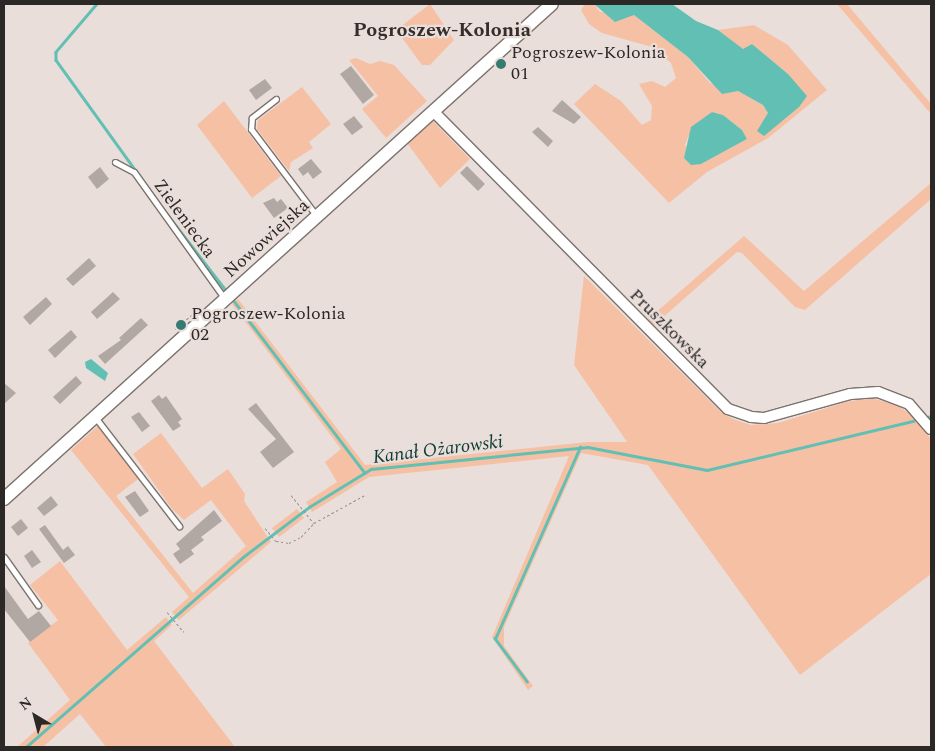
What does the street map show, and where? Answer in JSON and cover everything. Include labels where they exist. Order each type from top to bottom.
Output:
[{"type":"street","name":"Nowowiejska","points":[[4,499],[552,4]]},
{"type":"street","name":"Pruszkowska","points":[[434,112],[728,409],[750,418],[764,418],[850,394],[878,392],[908,404],[931,428]]},
{"type":"lane","points":[[276,99],[252,118],[251,129],[318,217]]},
{"type":"lane","name":"Zieleniecka","points":[[115,162],[134,172],[226,299]]},
{"type":"lane","points":[[95,416],[179,526]]},
{"type":"lane","points":[[4,557],[38,605]]},
{"type":"path","points":[[291,495],[314,523]]},
{"type":"path","points":[[265,528],[274,538],[283,543],[293,542],[314,523],[365,495]]},
{"type":"path","points":[[167,612],[184,632]]},
{"type":"shaded area","points":[[430,4],[454,40],[430,65],[422,65],[402,38],[400,27]]},
{"type":"shaded area","points":[[585,4],[594,4],[600,12],[634,15],[688,57],[710,83],[738,91],[763,105],[768,113],[764,136],[788,74],[752,44],[743,50],[718,30],[754,25],[788,45],[827,90],[768,138],[707,172],[669,203],[574,104],[595,84],[621,101],[642,125],[651,120],[652,106],[639,84],[652,81],[665,87],[676,78],[671,63],[652,47],[602,33],[589,24],[581,10]],"holes":[[[712,112],[723,115],[742,130],[747,139],[701,164],[685,145],[688,137]]]},
{"type":"shaded area","points":[[837,4],[847,4],[931,104],[931,114]]},
{"type":"shaded area","points":[[356,58],[370,64],[380,61],[394,65],[427,101],[386,138],[362,109],[378,96],[349,60]]},
{"type":"shaded area","points":[[302,87],[331,124],[309,142],[313,148],[291,162],[289,171],[257,129],[258,120]]},
{"type":"shaded area","points":[[224,101],[281,176],[252,198],[197,125]]},
{"type":"shaded area","points":[[433,121],[470,159],[440,188],[407,143]]},
{"type":"shaded area","points":[[931,183],[931,199],[805,310],[795,307],[742,253],[737,252],[652,327],[646,321],[744,236],[804,291]]},
{"type":"shaded area","points":[[584,276],[721,412],[733,419],[751,425],[778,423],[846,402],[871,398],[897,405],[913,416],[931,439],[931,574],[800,675],[648,465],[581,453],[504,627],[504,646],[533,686],[528,690],[492,637],[569,456],[369,477],[312,512],[306,502],[337,482],[325,462],[341,449],[232,304],[238,299],[365,465],[588,442],[627,442],[574,365]]},
{"type":"shaded area","points":[[99,425],[138,479],[116,496],[193,593],[246,546],[211,500],[184,520],[172,509],[133,454],[161,433],[202,488],[228,469],[245,494],[244,501],[271,542],[179,620],[172,612],[189,597],[71,450]]},
{"type":"shaded area","points":[[297,509],[304,518],[279,537],[272,528]]},
{"type":"shaded area","points":[[60,561],[127,650],[166,617],[172,625],[154,641],[235,747],[106,747],[80,714],[43,747],[17,747],[70,700],[28,643],[58,620],[30,585]]},
{"type":"water","points":[[594,4],[672,4],[696,21],[718,30],[743,49],[752,44],[788,74],[807,96],[799,107],[764,136],[757,131],[768,113],[763,105],[738,91],[722,94],[688,57],[634,15],[615,22]]},
{"type":"water","points":[[712,112],[723,115],[742,130],[747,139],[701,164],[691,165],[684,158],[691,127]]},
{"type":"water","points":[[91,359],[108,373],[105,381],[86,368],[85,362]]},
{"type":"building","points":[[351,66],[374,95],[363,104],[340,74]]},
{"type":"building","points":[[265,79],[272,88],[256,100],[249,90]]},
{"type":"building","points":[[562,100],[581,117],[574,124],[552,111]]},
{"type":"building","points":[[354,116],[363,127],[352,135],[343,124]]},
{"type":"building","points":[[538,127],[553,141],[548,147],[532,132]]},
{"type":"building","points":[[311,159],[322,172],[313,179],[308,172],[303,176],[298,169]]},
{"type":"building","points":[[467,166],[485,184],[478,191],[460,173]]},
{"type":"building","points":[[100,167],[109,179],[97,189],[88,177]]},
{"type":"building","points":[[274,198],[277,202],[281,199],[288,208],[274,218],[263,203]]},
{"type":"building","points":[[89,258],[96,266],[73,286],[66,279]]},
{"type":"building","points":[[113,292],[120,299],[97,319],[91,312]]},
{"type":"building","points":[[46,297],[52,304],[30,325],[23,317]]},
{"type":"building","points":[[141,318],[148,325],[105,364],[98,356],[121,340],[119,338]]},
{"type":"building","points":[[71,330],[77,337],[55,358],[48,350]]},
{"type":"building","points":[[76,376],[82,383],[60,404],[53,397]]},
{"type":"building","points":[[4,383],[16,393],[4,404]]},
{"type":"building","points":[[159,395],[162,399],[166,396],[182,419],[178,422],[181,426],[173,431],[151,401]]},
{"type":"building","points":[[256,403],[294,452],[273,468],[260,452],[276,439],[248,409]]},
{"type":"building","points":[[139,412],[150,426],[142,432],[131,417]]},
{"type":"building","points":[[135,491],[149,511],[140,517],[125,497]]},
{"type":"building","points":[[51,496],[58,505],[44,516],[37,508]]},
{"type":"building","points":[[214,510],[222,521],[201,537],[204,540],[191,550],[194,554],[180,564],[173,554],[180,549],[176,544]]},
{"type":"building","points":[[21,519],[28,528],[18,536],[11,527]]},
{"type":"building","points":[[45,525],[63,550],[68,546],[75,555],[64,563],[39,529]]},
{"type":"building","points":[[32,550],[41,562],[32,568],[24,556]]},
{"type":"building","points":[[4,586],[28,619],[39,611],[51,626],[30,642],[4,609]]},
{"type":"waterway","points":[[97,4],[56,52],[56,60],[136,171]]},
{"type":"waterway","points":[[161,206],[225,289]]},
{"type":"waterway","points":[[234,301],[365,473]]},
{"type":"waterway","name":"Kanał Ożarowski","points":[[26,747],[243,557],[309,507],[371,469],[588,447],[707,470],[913,421]]},
{"type":"waterway","points":[[527,682],[495,639],[580,447]]},
{"type":"place","name":"Pogroszew-Kolonia 01","points":[[501,64]]},
{"type":"place","name":"Pogroszew-Kolonia 02","points":[[181,325]]},
{"type":"district","name":"Pogroszew-Kolonia","points":[[442,30]]}]
